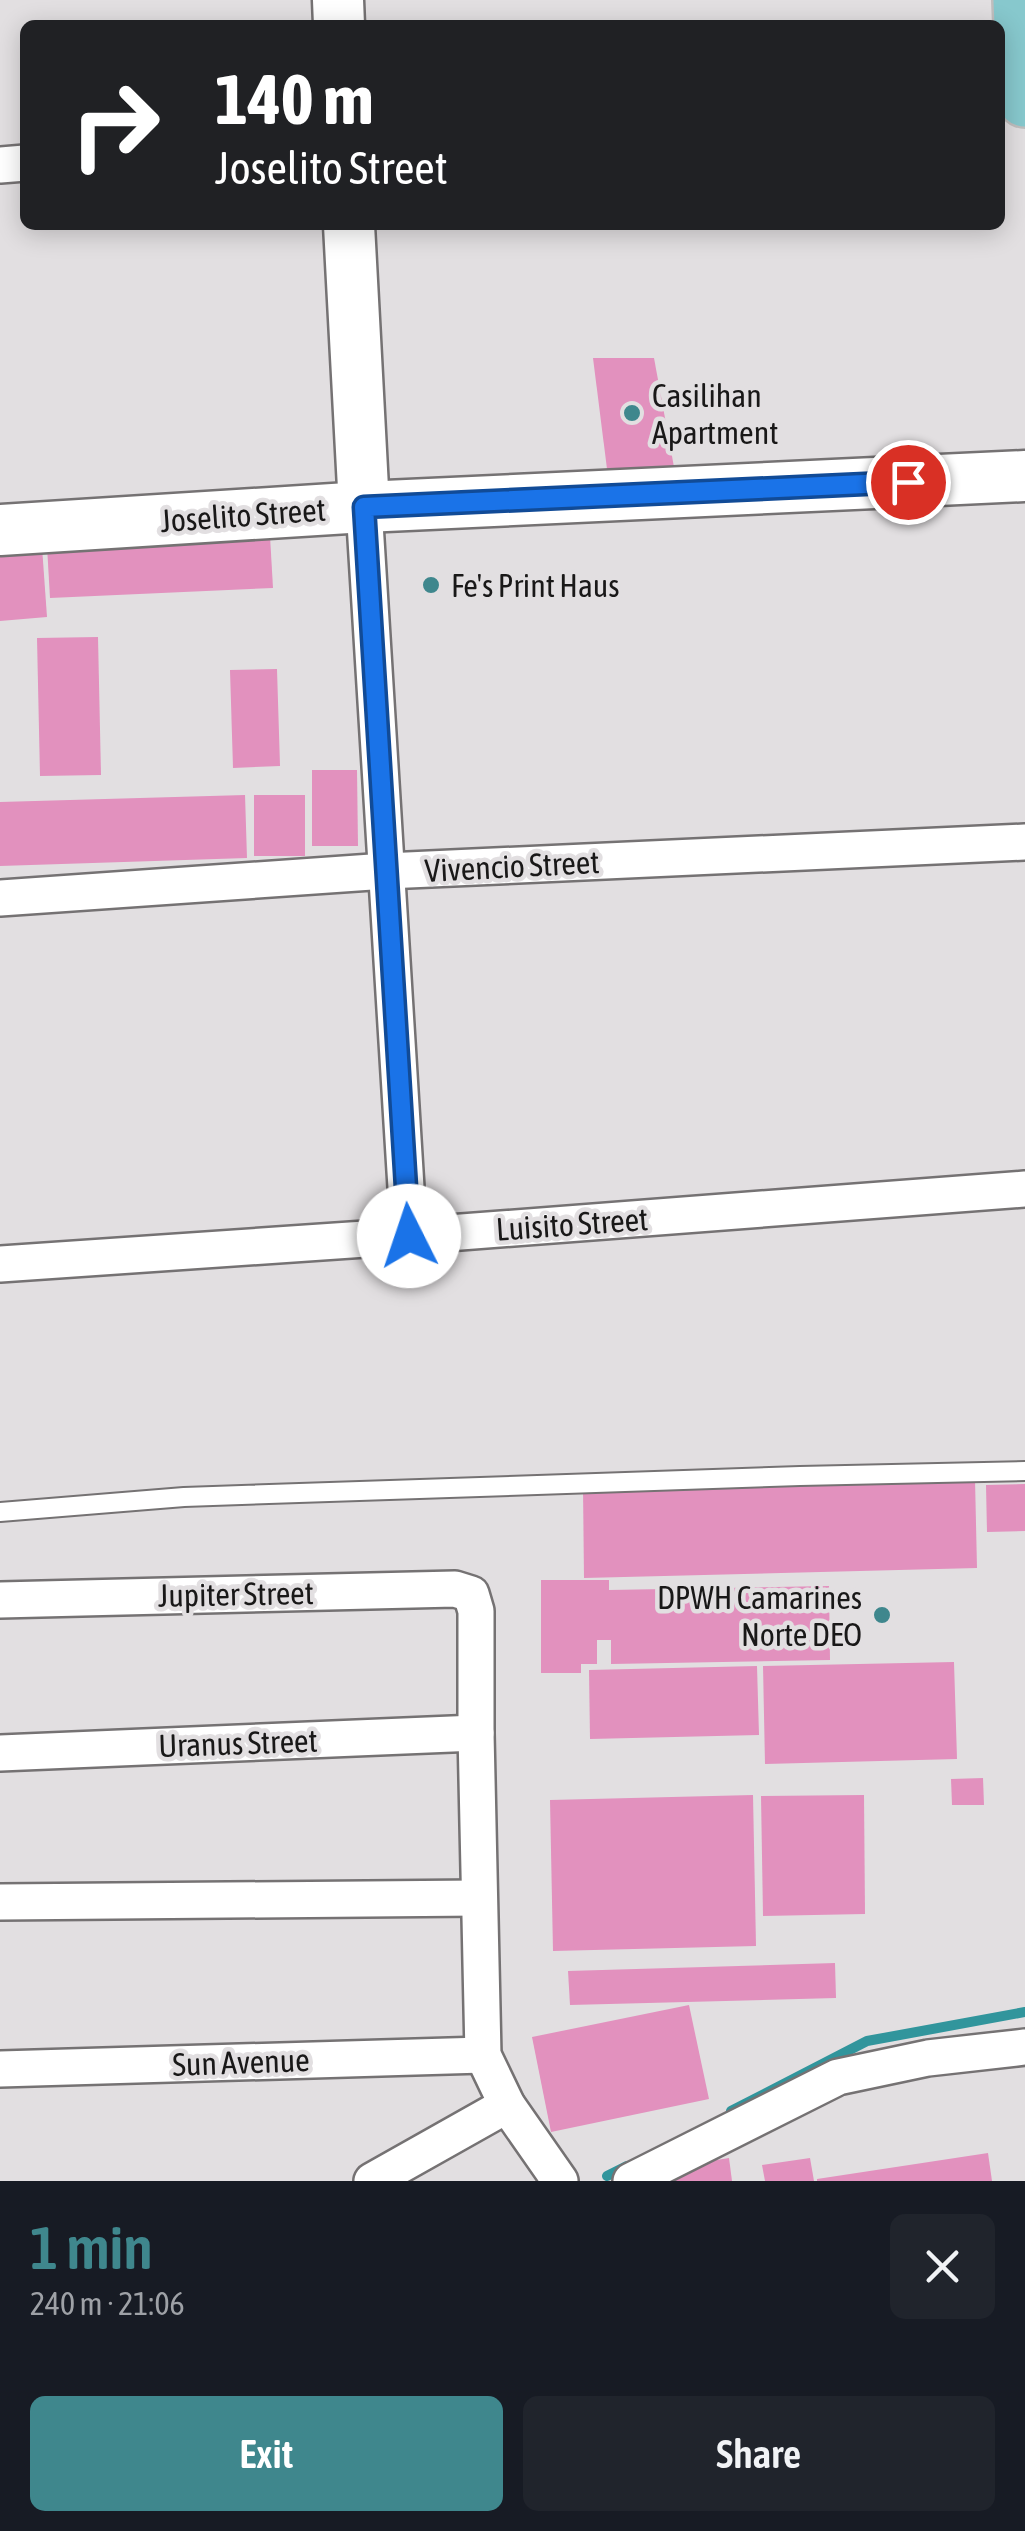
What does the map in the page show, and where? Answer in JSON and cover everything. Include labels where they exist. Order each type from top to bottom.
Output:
[{"type":"main road","points":[[1020,0],[1025,99]]},
{"type":"street","points":[[350,230],[409,1236]]},
{"type":"street","name":"Joselito Street","points":[[0,530],[364,507],[1025,476]]},
{"type":"street","name":"Vivencio Street","points":[[0,898],[386,871],[1025,842]]},
{"type":"street","name":"Luisito Street","points":[[0,1264],[1025,1190]]},
{"type":"street","name":"Jupiter Street","points":[[0,1600],[455,1588],[471,1594],[476,1610],[476,1734]]},
{"type":"street","points":[[476,1734],[483,2055],[507,2105],[560,2181]]},
{"type":"street","name":"Uranus Street","points":[[0,1753],[476,1734]]},
{"type":"street","points":[[0,1902],[479,1898]]},
{"type":"street","points":[[631,2181],[838,2077],[928,2058],[1025,2048]]},
{"type":"street","name":"Sun Avenue","points":[[0,2069],[483,2055]]},
{"type":"street","points":[[372,2181],[507,2105]]},
{"type":"lane","points":[[0,1512],[184,1498],[1025,1471]]},
{"type":"building","name":"Casilihan Apartment","points":[[593,358],[654,358],[674,467],[607,469]]},
{"type":"building","points":[[270,536],[273,588],[50,598],[47,546]]},
{"type":"building","points":[[42,547],[47,617],[0,621],[0,550]]},
{"type":"building","points":[[98,637],[101,775],[40,776],[37,638]]},
{"type":"building","points":[[277,669],[280,766],[233,768],[230,670]]},
{"type":"building","points":[[312,770],[357,770],[358,846],[312,846]]},
{"type":"building","points":[[245,795],[247,858],[0,866],[0,802]]},
{"type":"building","points":[[254,795],[305,795],[305,856],[254,856]]},
{"type":"building","points":[[975,1479],[977,1568],[584,1578],[583,1488]]},
{"type":"building","points":[[1025,1484],[1025,1531],[987,1532],[986,1485]]},
{"type":"building","points":[[541,1580],[609,1580],[609,1590],[829,1586],[830,1660],[611,1664],[611,1640],[597,1640],[597,1664],[581,1664],[581,1673],[541,1673]]},
{"type":"building","points":[[954,1662],[957,1759],[765,1764],[763,1666]]},
{"type":"building","points":[[757,1666],[759,1735],[590,1739],[589,1670]]},
{"type":"building","points":[[983,1778],[984,1805],[952,1805],[951,1779]]},
{"type":"building","points":[[753,1795],[756,1946],[553,1951],[550,1800]]},
{"type":"building","points":[[864,1795],[865,1914],[763,1916],[761,1796]]},
{"type":"building","points":[[835,1963],[836,1998],[570,2005],[568,1971]]},
{"type":"building","points":[[689,2005],[709,2099],[551,2132],[532,2037]]},
{"type":"building","points":[[988,2153],[992,2181],[817,2181],[817,2179]]},
{"type":"building","points":[[729,2158],[732,2181],[676,2181],[674,2167]]},
{"type":"building","points":[[810,2158],[814,2181],[765,2181],[762,2165]]},
{"type":"waterway","points":[[731,2111],[867,2041],[1025,2012]]},
{"type":"waterway","points":[[607,2176],[627,2166]]},
{"type":"place","name":"Casilihan Apartment","points":[[632,413]]},
{"type":"place","name":"Fe's Print Haus","points":[[431,585]]},
{"type":"place","name":"DPWH Camarines Norte DEO","points":[[882,1615]]},
{"type":"route","points":[[409,1236],[364,507],[908,482]]}]
